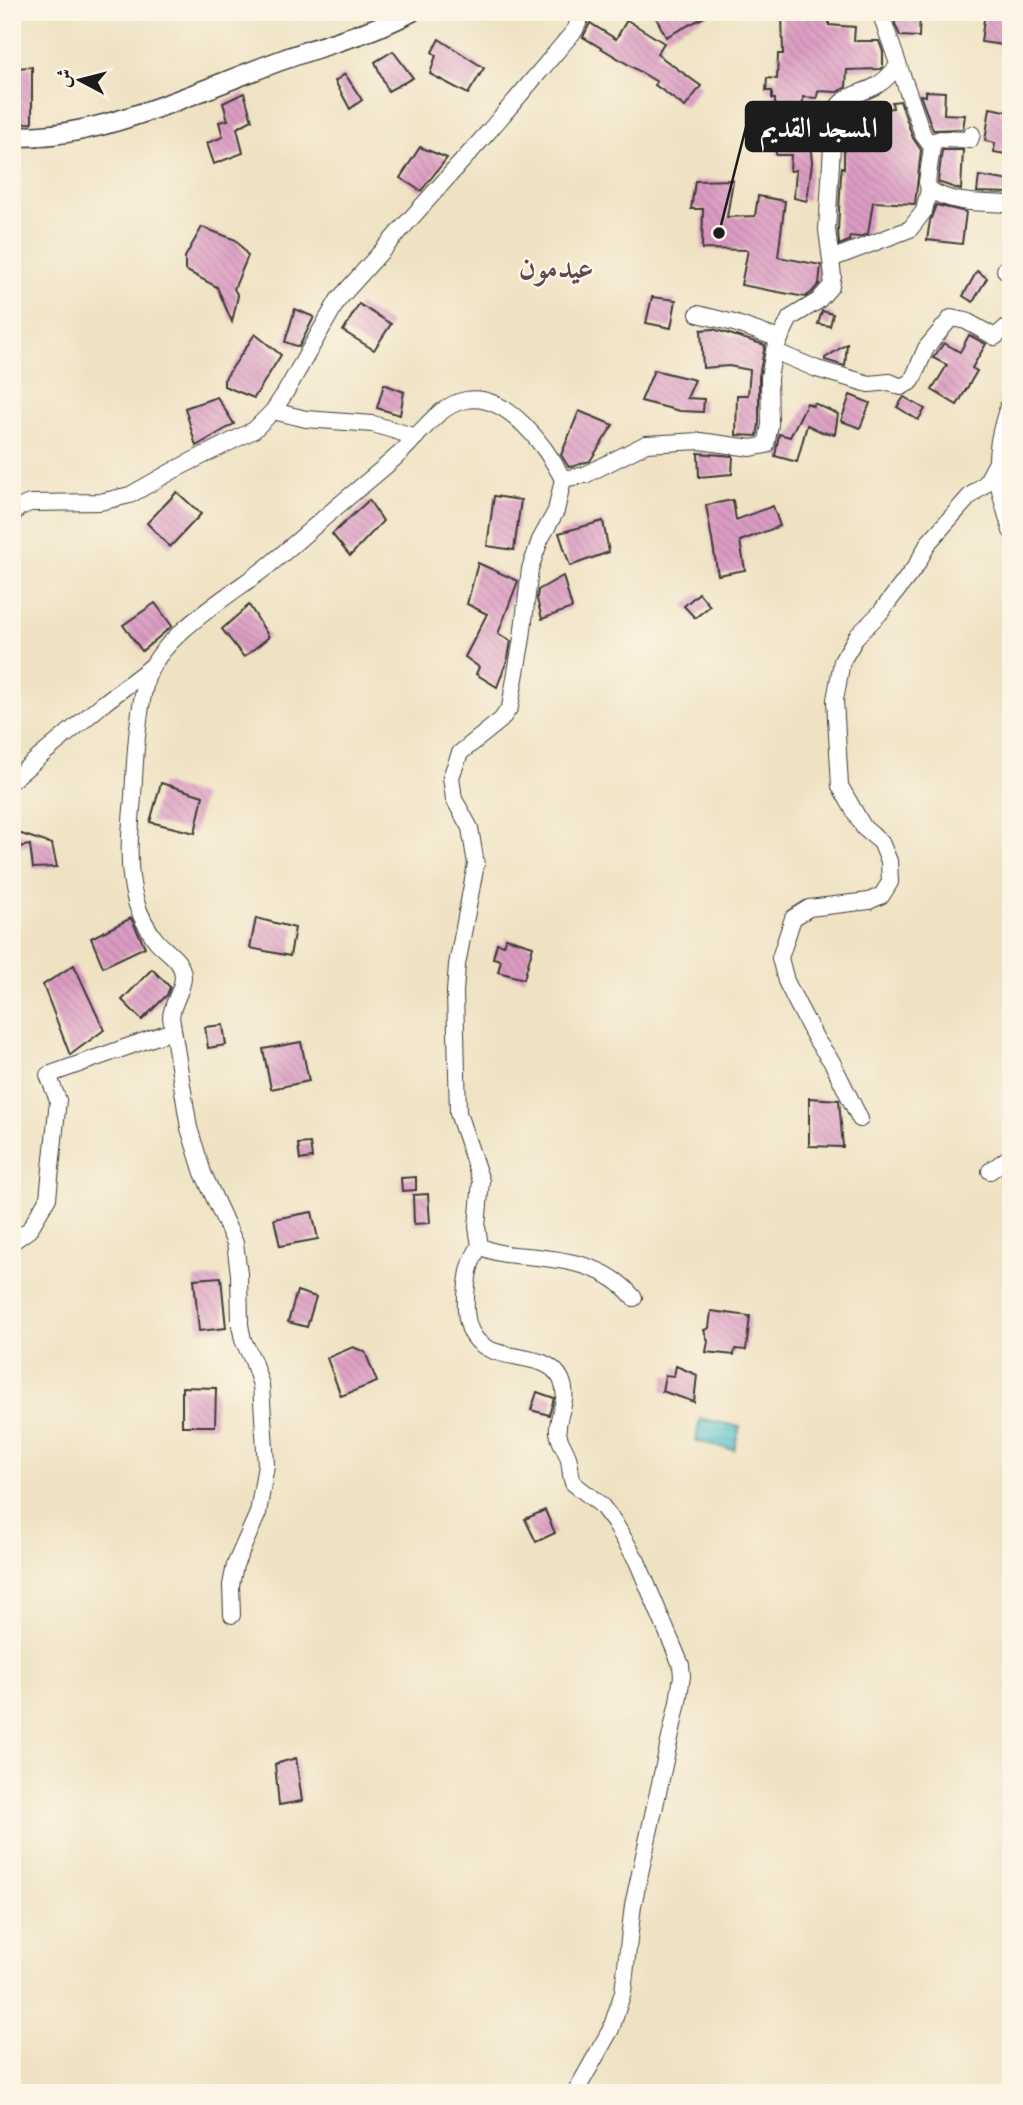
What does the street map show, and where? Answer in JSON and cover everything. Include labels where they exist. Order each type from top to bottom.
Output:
[{"type":"street","points":[[12,136],[46,136],[90,128],[167,104],[280,61],[376,29],[411,12]]},
{"type":"street","points":[[12,516],[18,508],[30,503],[100,502],[130,495],[254,430],[273,411],[338,300],[490,130],[575,30],[583,12]]},
{"type":"street","points":[[880,12],[923,135],[932,148]]},
{"type":"street","points":[[563,479],[585,475],[646,444],[700,441],[751,448],[766,445],[771,425],[769,378],[777,345],[790,318],[827,294],[831,286],[833,276],[827,230],[834,113],[846,97],[878,85],[898,66]]},
{"type":"street","points":[[831,259],[910,229],[924,211],[934,141],[970,140],[972,134]]},
{"type":"street","points":[[929,189],[955,200],[1011,204]]},
{"type":"street","points":[[698,314],[734,323],[817,369],[869,384],[890,382],[901,387],[912,381],[926,348],[951,318],[966,321],[995,337],[1011,323]]},
{"type":"street","points":[[1011,396],[997,462],[1011,531]]},
{"type":"street","points":[[12,780],[151,667],[170,642],[270,564],[399,454],[449,405],[467,400],[485,400],[523,422],[563,479],[556,511],[540,540],[530,569],[510,707],[501,720],[460,753],[450,777],[454,799],[470,828],[476,864],[456,977],[456,1089],[460,1122],[474,1154],[481,1181],[477,1227],[480,1246],[472,1258],[467,1288],[466,1305],[472,1331],[485,1349],[547,1365],[559,1376],[563,1385],[564,1401],[558,1433],[568,1456],[573,1483],[601,1505],[629,1545],[682,1670],[678,1702],[634,1905],[623,1992],[611,2029],[575,2093]]},
{"type":"street","points":[[273,411],[306,419],[373,424],[416,438]]},
{"type":"street","points":[[860,1119],[832,1062],[817,1041],[786,981],[780,958],[793,918],[808,908],[869,901],[882,895],[890,882],[889,861],[881,842],[864,828],[840,786],[835,700],[842,661],[857,636],[880,613],[916,566],[929,542],[969,497],[986,483],[997,462]]},
{"type":"street","points":[[151,667],[137,740],[129,857],[136,902],[144,922],[156,941],[183,971],[183,982],[172,1007],[172,1031],[195,1154],[235,1243],[239,1261],[240,1325],[243,1340],[261,1385],[266,1465],[258,1513],[235,1565],[231,1586],[232,1615]]},
{"type":"street","points":[[12,1242],[29,1230],[48,1198],[58,1100],[48,1075],[172,1031]]},
{"type":"street","points":[[990,1171],[1011,1156]]},
{"type":"street","points":[[480,1246],[494,1252],[555,1259],[602,1272],[624,1286],[634,1298]]},
{"type":"water","points":[[700,1418],[740,1427],[734,1450],[696,1441]]},
{"type":"building","points":[[653,12],[714,12],[666,37]]},
{"type":"building","points":[[782,12],[829,12],[829,25],[855,27],[854,41],[879,41],[883,52],[881,69],[847,70],[846,87],[837,92],[818,91],[817,98],[803,97],[802,129],[809,130],[812,163],[807,201],[794,198],[796,170],[790,171],[791,155],[776,155],[775,99],[772,99],[772,91],[766,91],[767,78],[777,79],[778,54],[783,54]]},
{"type":"building","points":[[895,12],[920,12],[919,37],[900,36],[895,24]]},
{"type":"building","points":[[985,12],[1011,12],[1011,46],[981,42]]},
{"type":"building","points":[[627,20],[664,43],[657,54],[701,86],[685,107],[655,85],[657,82],[583,37],[590,23],[616,39]]},
{"type":"building","points":[[439,39],[484,68],[468,94],[430,74],[436,55],[432,52]]},
{"type":"building","points":[[393,51],[413,78],[388,91],[375,62]]},
{"type":"building","points":[[32,67],[32,123],[12,124],[12,68]]},
{"type":"building","points":[[345,74],[362,100],[350,109],[335,81]]},
{"type":"building","points":[[926,91],[945,92],[944,114],[965,115],[963,129],[933,130],[920,95],[926,96]]},
{"type":"building","points":[[244,93],[252,120],[237,128],[243,153],[214,164],[207,143],[223,137],[219,122],[228,120],[223,103]]},
{"type":"building","points":[[900,101],[913,138],[921,150],[915,204],[873,202],[868,234],[850,236],[849,241],[839,245],[844,116],[849,110],[893,108],[892,102]]},
{"type":"building","points":[[990,108],[1011,112],[1011,155],[994,152],[995,143],[985,141]]},
{"type":"building","points":[[420,147],[447,158],[421,191],[400,178]]},
{"type":"building","points":[[942,150],[963,150],[961,190],[938,182]]},
{"type":"building","points":[[979,176],[1011,181],[1011,193],[977,192]]},
{"type":"building","points":[[733,180],[727,217],[755,216],[758,196],[785,201],[778,257],[821,265],[819,284],[805,297],[741,285],[748,250],[702,249],[703,209],[691,209],[695,181]]},
{"type":"building","points":[[936,205],[966,212],[962,244],[927,240]]},
{"type":"building","points":[[202,227],[236,240],[248,256],[234,289],[238,296],[232,322],[217,287],[185,270],[185,257]]},
{"type":"building","points":[[977,271],[987,278],[973,302],[963,296]]},
{"type":"building","points":[[652,297],[676,300],[671,328],[646,323]]},
{"type":"building","points":[[359,304],[391,324],[374,350],[343,331]]},
{"type":"building","points":[[295,309],[314,317],[299,347],[285,342]]},
{"type":"building","points":[[822,311],[833,314],[830,326],[818,324]]},
{"type":"building","points":[[713,329],[765,345],[759,376],[757,436],[736,435],[737,395],[748,395],[750,370],[729,366],[703,368],[701,330]]},
{"type":"building","points":[[255,334],[281,355],[254,398],[224,386],[224,380]]},
{"type":"building","points":[[969,335],[986,344],[972,368],[977,371],[957,405],[932,390],[947,365],[933,358],[944,343],[960,352]]},
{"type":"building","points":[[847,344],[845,366],[825,360],[825,358]]},
{"type":"building","points":[[654,370],[695,380],[687,398],[704,399],[703,412],[680,411],[641,401]]},
{"type":"building","points":[[384,384],[404,392],[400,415],[377,408]]},
{"type":"building","points":[[850,395],[870,403],[860,428],[841,421]]},
{"type":"building","points":[[217,397],[234,424],[196,446],[185,408]]},
{"type":"building","points":[[904,397],[925,409],[918,420],[897,407]]},
{"type":"building","points":[[807,403],[813,406],[814,403],[838,414],[835,434],[807,425],[797,462],[775,456],[779,434],[790,437]]},
{"type":"building","points":[[579,411],[613,425],[590,461],[571,467],[561,455]]},
{"type":"building","points":[[698,453],[733,456],[732,474],[699,477]]},
{"type":"building","points":[[177,492],[201,514],[170,547],[147,523]]},
{"type":"building","points":[[494,496],[521,500],[514,550],[487,546]]},
{"type":"building","points":[[369,500],[383,521],[350,556],[332,534]]},
{"type":"building","points":[[733,500],[736,520],[773,506],[780,526],[740,541],[745,570],[718,575],[706,505]]},
{"type":"building","points":[[603,521],[609,552],[570,566],[559,533]]},
{"type":"building","points":[[478,563],[518,581],[498,634],[511,641],[497,687],[476,674],[479,667],[465,657],[487,614],[467,604]]},
{"type":"building","points":[[563,576],[572,608],[542,619],[537,599],[538,590]]},
{"type":"building","points":[[699,593],[710,606],[695,618],[684,606]]},
{"type":"building","points":[[155,603],[172,626],[142,651],[123,625]]},
{"type":"building","points":[[249,605],[269,637],[244,657],[222,629]]},
{"type":"building","points":[[161,783],[203,796],[195,833],[150,822]]},
{"type":"building","points":[[12,831],[52,844],[57,867],[33,868],[30,845],[12,848]]},
{"type":"building","points":[[131,918],[145,947],[103,967],[91,938]]},
{"type":"building","points":[[256,918],[295,928],[290,956],[250,948]]},
{"type":"building","points":[[506,938],[533,946],[524,979],[498,972],[501,960],[493,958],[497,943],[504,945]]},
{"type":"building","points":[[74,965],[104,1030],[70,1055],[43,985]]},
{"type":"building","points":[[152,969],[170,987],[167,995],[142,1020],[122,1000]]},
{"type":"building","points":[[223,1025],[226,1045],[208,1048],[205,1027]]},
{"type":"building","points":[[301,1042],[309,1081],[271,1089],[263,1049]]},
{"type":"building","points":[[809,1098],[839,1100],[843,1147],[809,1146]]},
{"type":"building","points":[[310,1143],[312,1158],[300,1160],[298,1144]]},
{"type":"building","points":[[416,1177],[416,1190],[402,1191],[401,1178]]},
{"type":"building","points":[[428,1194],[430,1223],[414,1224],[413,1195]]},
{"type":"building","points":[[312,1212],[318,1239],[280,1246],[274,1219]]},
{"type":"building","points":[[221,1277],[226,1328],[199,1331],[194,1279]]},
{"type":"building","points":[[297,1291],[316,1297],[307,1327],[288,1322]]},
{"type":"building","points":[[711,1311],[750,1316],[746,1350],[735,1349],[734,1355],[706,1352],[708,1341],[704,1330],[709,1328]]},
{"type":"building","points":[[353,1347],[365,1352],[377,1382],[341,1396],[327,1358]]},
{"type":"building","points":[[676,1366],[697,1375],[694,1402],[662,1391],[665,1375],[674,1376]]},
{"type":"building","points":[[182,1387],[216,1388],[215,1426],[182,1426]]},
{"type":"building","points":[[537,1392],[554,1398],[549,1415],[531,1410]]},
{"type":"building","points":[[545,1510],[555,1533],[536,1542],[525,1519]]},
{"type":"building","points":[[296,1758],[302,1801],[279,1805],[275,1764]]},
{"type":"place","name":"المسجد القديم","points":[[719,233]]},
{"type":"district","name":"عيدمون","points":[[556,268]]}]
